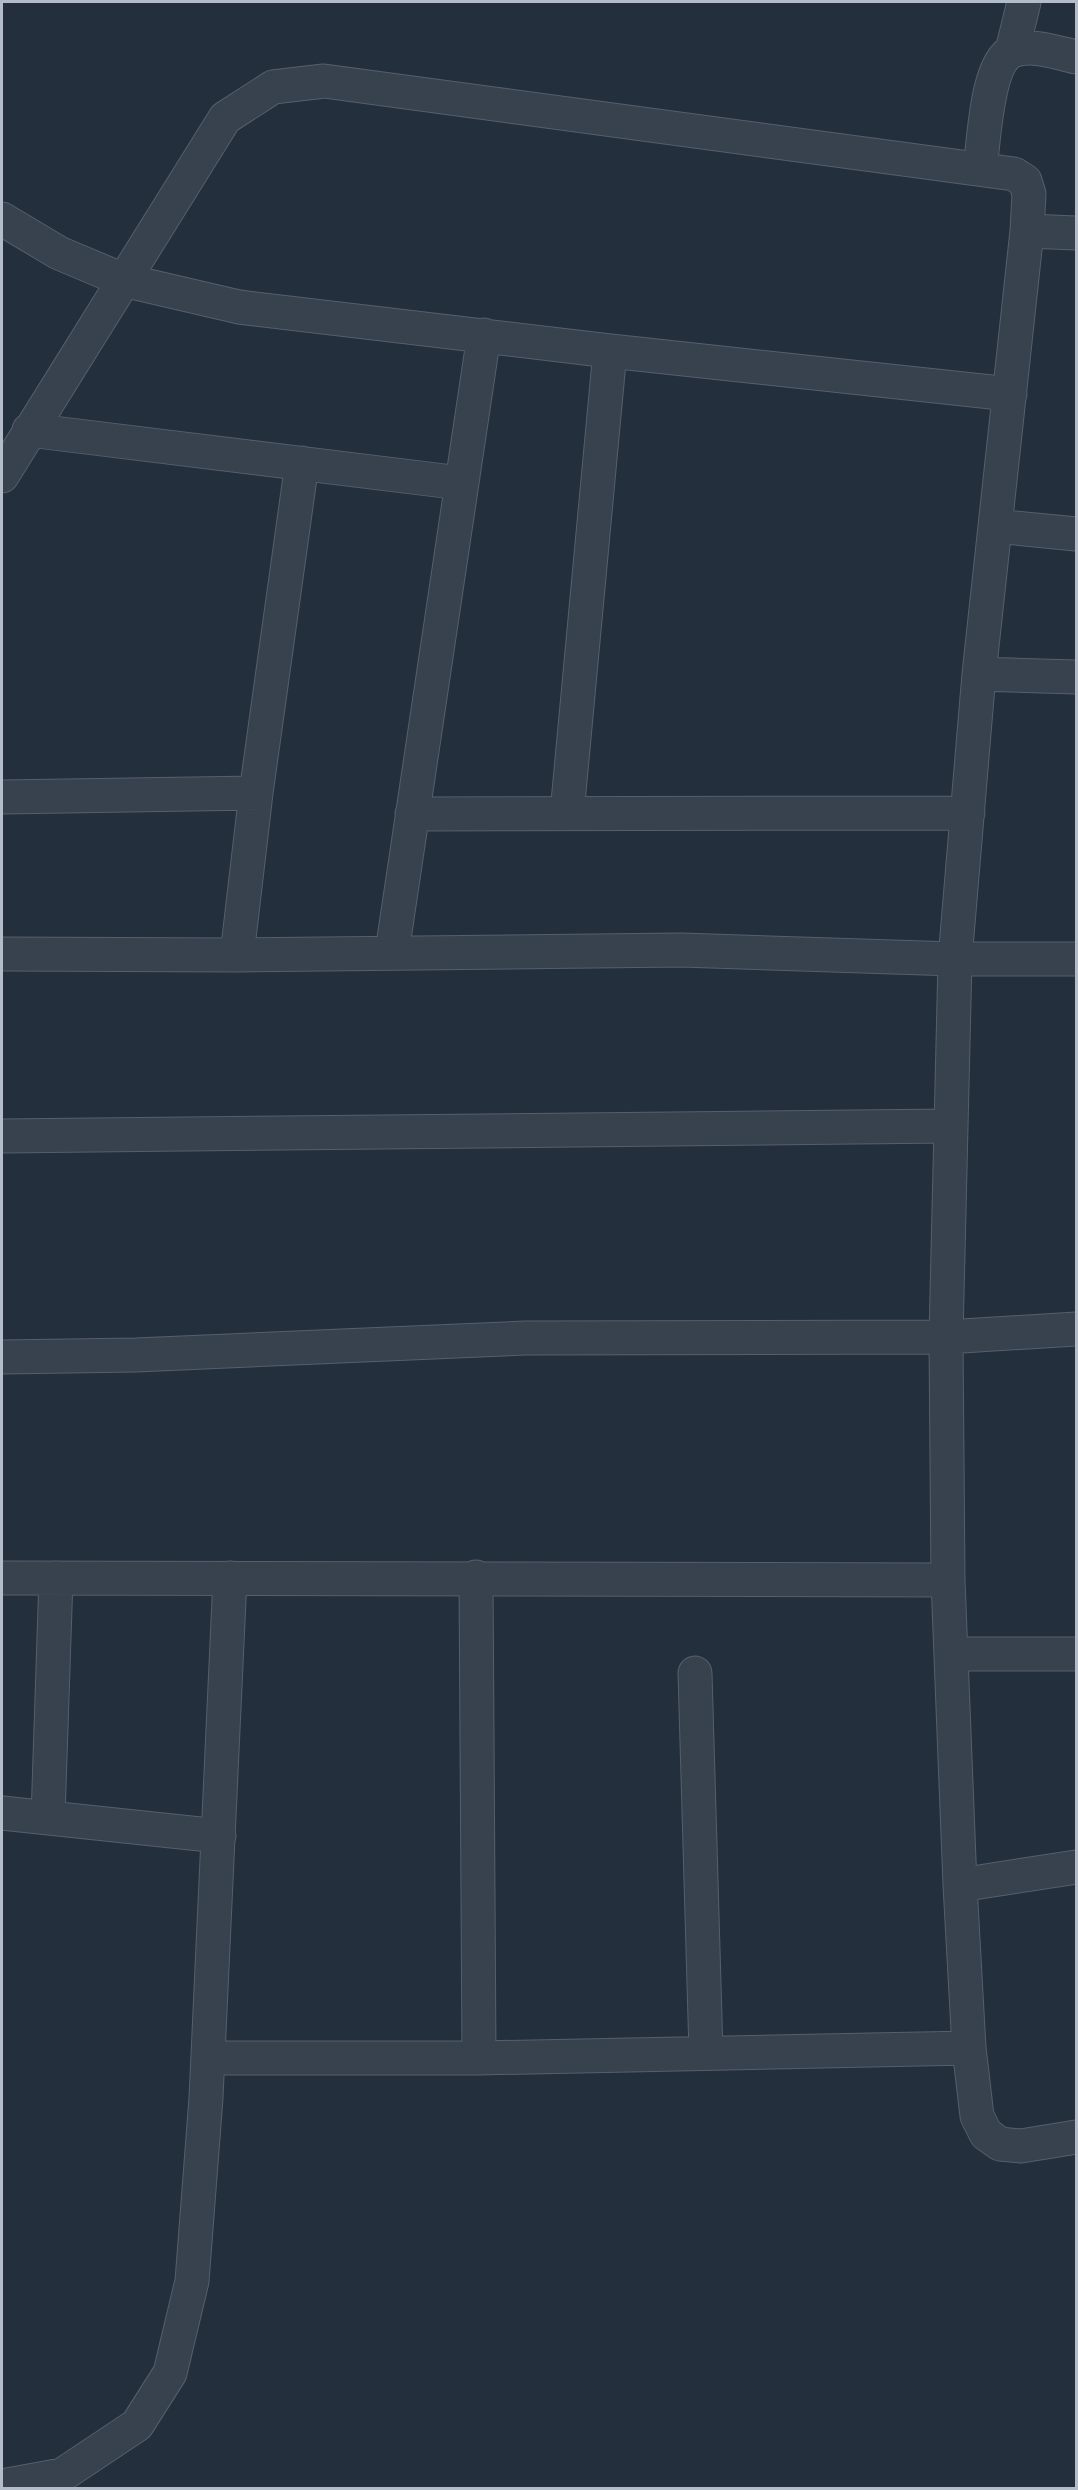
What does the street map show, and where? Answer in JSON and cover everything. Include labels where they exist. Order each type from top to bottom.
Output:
[{"type":"street","points":[[1012,51],[1024,2]]},
{"type":"street","points":[[980,169],[991,83],[998,63],[1012,51],[1032,48],[1077,57]]},
{"type":"street","points":[[2,476],[225,118],[273,87],[324,81],[980,169],[1014,174],[1025,181],[1029,194],[1027,231],[979,674],[954,959],[946,1336],[948,1580],[960,1885],[969,2048],[977,2116],[986,2134],[1000,2144],[1021,2146],[1077,2137]]},
{"type":"street","points":[[2,219],[59,253],[123,280],[239,307],[610,351],[1010,394]]},
{"type":"street","points":[[1027,231],[1077,233]]},
{"type":"street","points":[[392,952],[460,483],[484,335]]},
{"type":"street","points":[[567,813],[610,351]]},
{"type":"street","points":[[29,430],[460,483]]},
{"type":"street","points":[[237,955],[256,793],[302,463]]},
{"type":"street","points":[[995,526],[1077,534]]},
{"type":"street","points":[[979,674],[1077,677]]},
{"type":"street","points":[[2,798],[256,793]]},
{"type":"street","points":[[412,814],[968,813]]},
{"type":"street","points":[[2,954],[237,955],[681,950],[954,959],[1077,959]]},
{"type":"street","points":[[2,1136],[950,1126]]},
{"type":"street","points":[[2,1357],[135,1355],[525,1338],[946,1336],[1077,1329]]},
{"type":"street","points":[[2,1578],[476,1577],[948,1580]]},
{"type":"street","points":[[476,1577],[479,2058]]},
{"type":"street","points":[[48,1818],[56,1578]]},
{"type":"street","points":[[2,2486],[62,2475],[137,2425],[170,2373],[192,2282],[208,2058],[230,1578]]},
{"type":"street","points":[[951,1654],[1077,1654]]},
{"type":"street","points":[[695,1672],[706,2053]]},
{"type":"street","points":[[2,1813],[219,1836]]},
{"type":"street","points":[[960,1885],[1077,1867]]},
{"type":"street","points":[[208,2058],[479,2058],[969,2048]]}]
